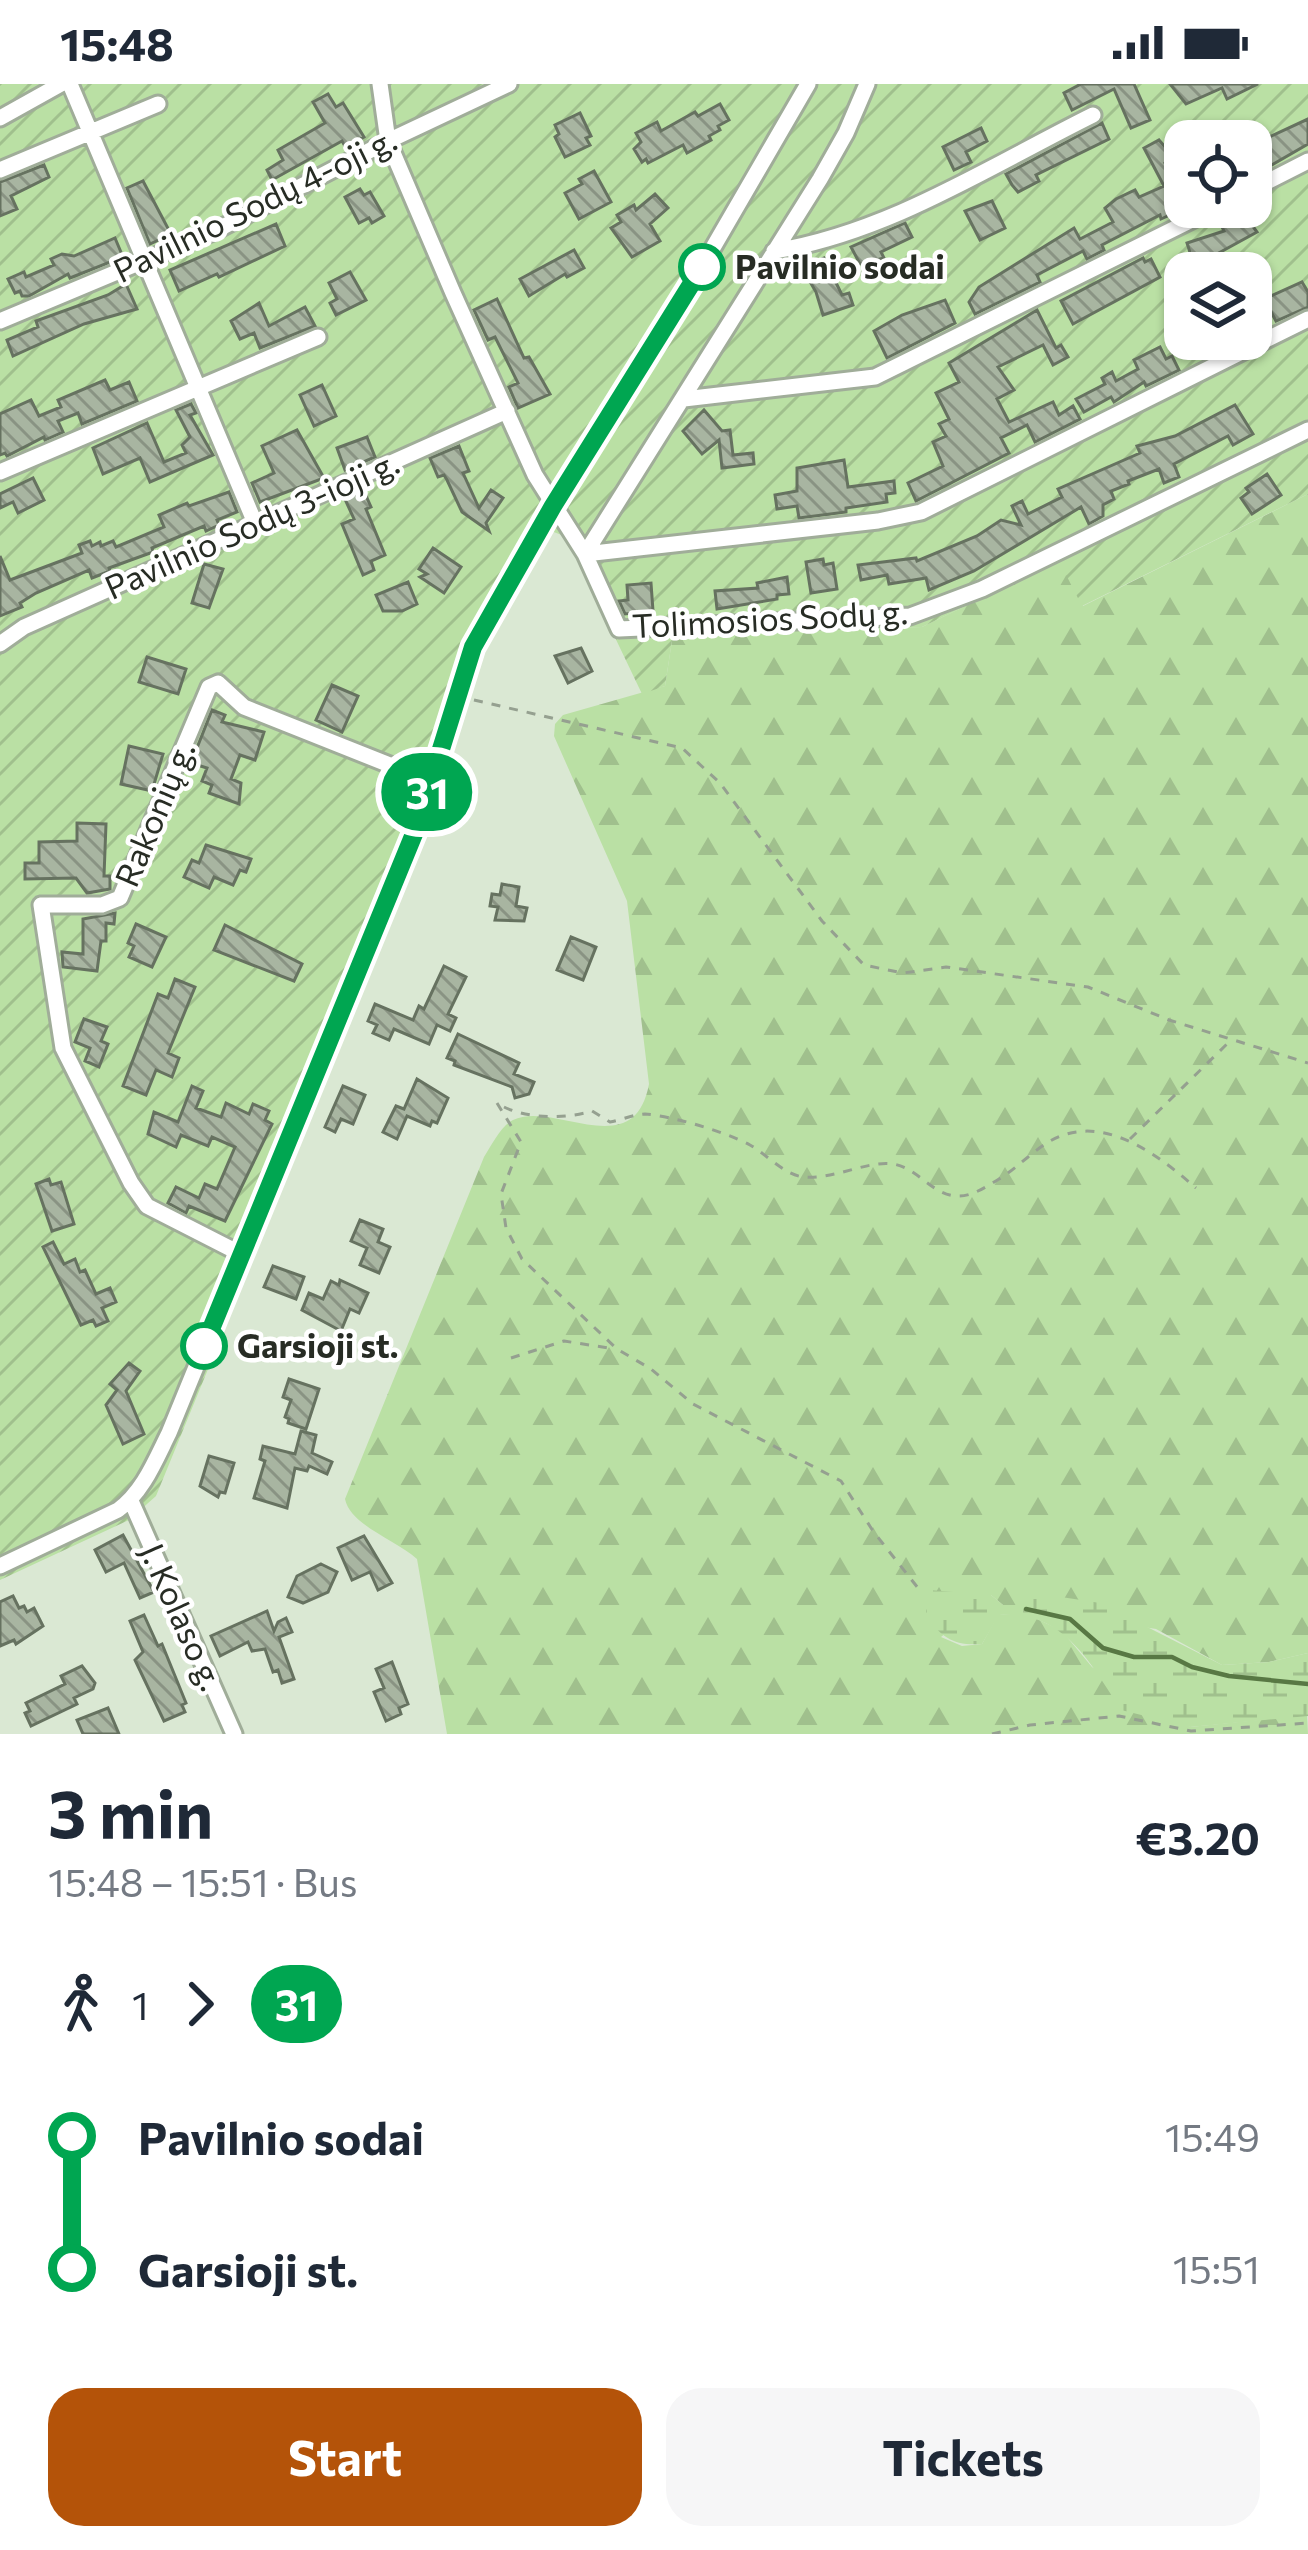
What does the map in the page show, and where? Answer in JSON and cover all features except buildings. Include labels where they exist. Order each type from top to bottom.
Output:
[{"type":"street","points":[[0,118],[65,84],[147,260],[255,523]]},
{"type":"street","name":"Tolimosios Sodų g.","points":[[380,84],[388,141],[507,411],[553,506],[585,554],[619,629],[910,616],[982,589],[1308,430]]},
{"type":"street","name":"Pavilnio Sodų 4-oji g.","points":[[0,321],[215,231],[508,84]]},
{"type":"street","points":[[0,1566],[131,1501],[169,1433],[416,829],[456,696],[487,618],[700,272],[808,84]]},
{"type":"street","points":[[585,554],[846,133],[867,84]]},
{"type":"street","points":[[0,170],[158,104]]},
{"type":"street","points":[[774,251],[831,241],[870,226],[1093,115]]},
{"type":"street","points":[[1272,179],[1308,161]]},
{"type":"street","points":[[684,399],[874,377],[1176,228]]},
{"type":"street","points":[[585,554],[921,512],[1308,319]]},
{"type":"street","points":[[0,472],[319,337]]},
{"type":"street","name":"Pavilnio Sodų 3-ioji g.","points":[[0,644],[24,627],[507,411]]},
{"type":"street","name":"Rakonių g.","points":[[241,1254],[147,1206],[131,1183],[63,1048],[41,905],[102,905],[120,898],[209,687],[218,683],[244,706],[430,781]]},
{"type":"street","name":"J. Kolaso g.","points":[[131,1501],[234,1734]]},
{"type":"path","points":[[456,696],[682,748],[733,798],[822,921],[864,965],[903,973],[946,967],[1088,987],[1308,1063]]},
{"type":"path","points":[[1128,1141],[1232,1040]]},
{"type":"path","points":[[497,1103],[520,1142],[502,1194],[506,1228],[522,1259],[617,1349],[651,1369],[693,1404],[841,1481],[918,1588]]},
{"type":"path","points":[[504,1106],[548,1116],[572,1117],[592,1111],[610,1122],[640,1113],[747,1143],[799,1178],[844,1174],[887,1162],[910,1168],[940,1191],[958,1196],[979,1191],[1068,1133],[1088,1132],[1157,1154],[1196,1188]]},
{"type":"path","points":[[512,1358],[564,1341],[617,1349]]},
{"type":"path","points":[[992,1734],[1119,1716],[1192,1730],[1308,1723]]},
{"type":"green space","points":[[0,84],[1308,84],[1308,494],[1082,606],[1059,561],[922,627],[673,634],[665,686],[642,694],[567,537],[551,531],[484,648],[416,862],[156,1496],[129,1520],[0,1580]]},
{"type":"green space","points":[[1308,494],[1308,1653],[1222,1665],[1156,1629],[1003,1605],[991,1595],[941,1637],[962,1646],[982,1644],[998,1615],[1025,1613],[1062,1631],[1092,1667],[1190,1727],[1307,1715],[1308,1734],[447,1734],[417,1559],[355,1517],[345,1499],[484,1157],[500,1132],[513,1120],[530,1116],[610,1126],[627,1121],[641,1108],[649,1084],[627,901],[554,736],[555,724],[563,715],[665,686],[673,634],[922,627],[1060,560],[1083,606]]},
{"type":"green space","points":[[928,1590],[991,1595],[1003,1605],[1021,1605],[1042,1594],[1100,1603],[1222,1665],[1308,1653],[1308,1716],[1190,1727],[1121,1710],[1086,1658],[1058,1630],[1041,1621],[999,1615],[982,1644],[956,1642],[926,1616]]},
{"type":"waterway","points":[[1026,1609],[1070,1619],[1103,1648],[1134,1657],[1172,1657],[1229,1676],[1308,1684]]},
{"type":"bus line","name":"31","points":[[204,1346],[416,829],[473,647],[553,506],[702,267]]},
{"type":"place","name":"Pavilnio sodai","points":[[702,267]]},
{"type":"place","name":"Garsioji st.","points":[[204,1346]]}]
